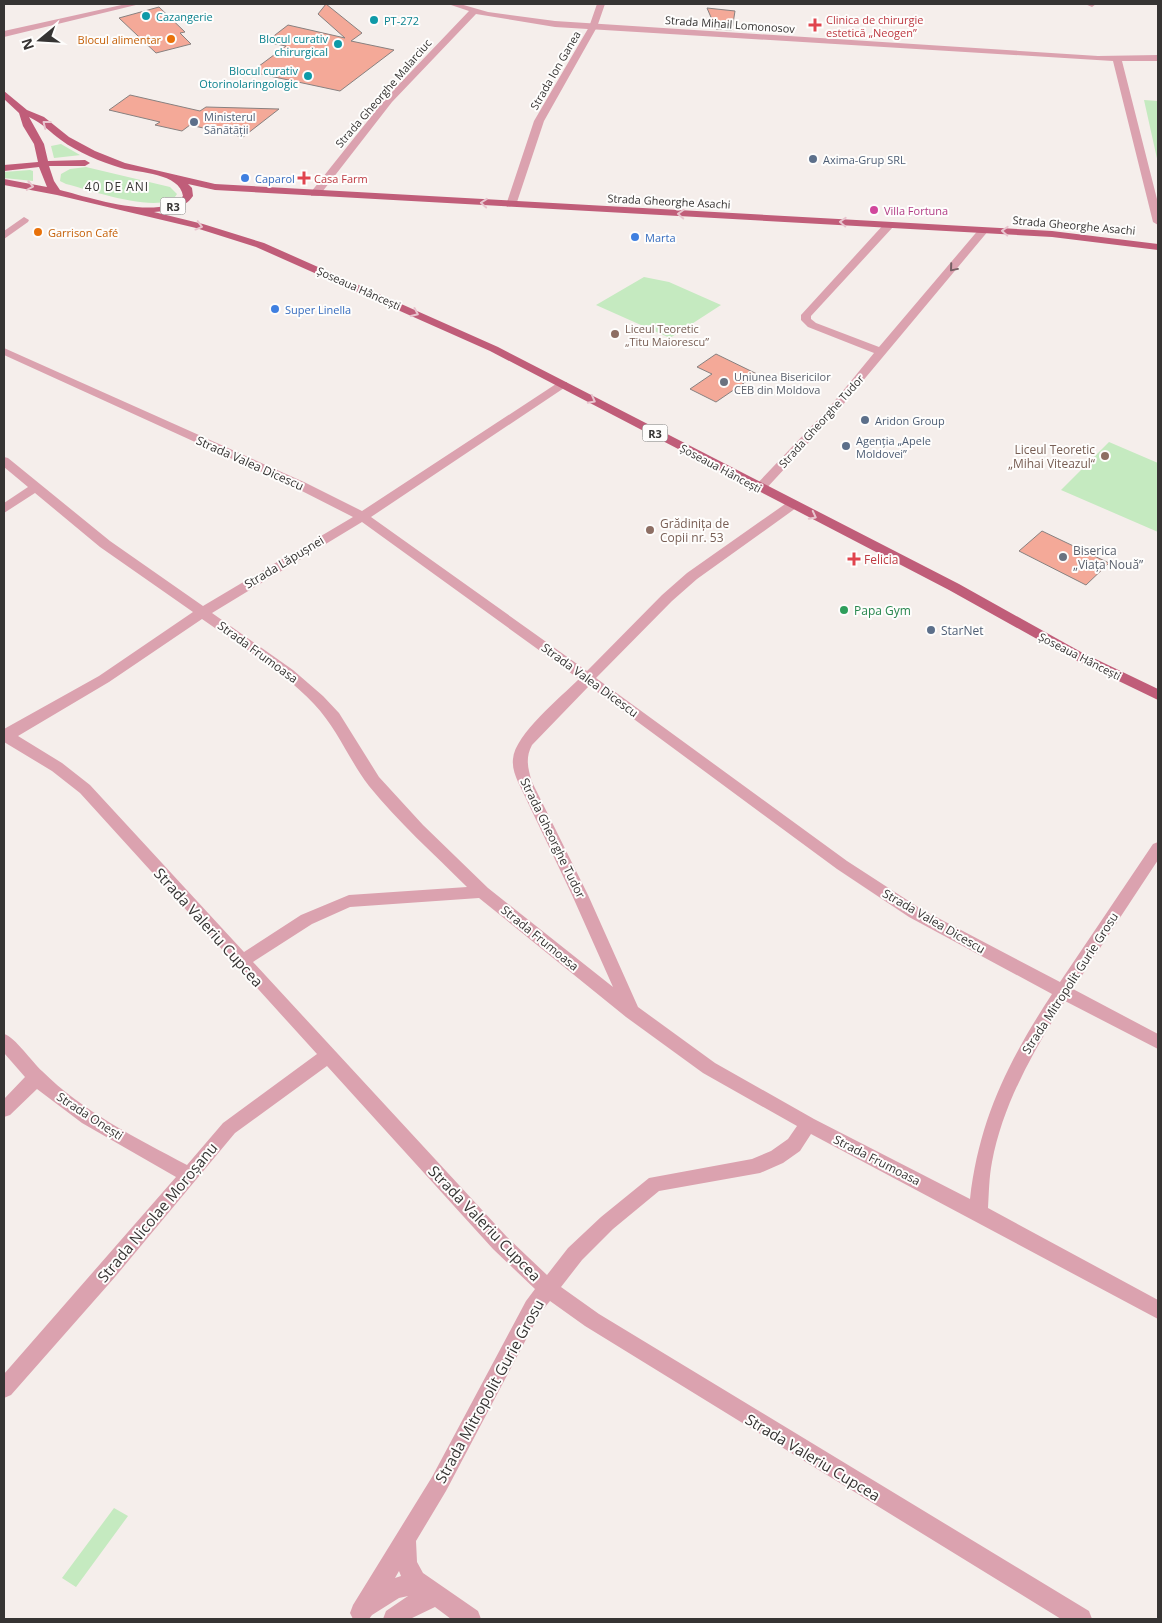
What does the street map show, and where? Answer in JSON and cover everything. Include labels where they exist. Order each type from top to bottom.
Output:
[{"type":"main road","name":"R3","points":[[4,94],[24,112],[41,119],[72,144],[122,165],[179,180],[188,192],[188,196],[184,201],[159,210],[135,211],[56,192],[48,182],[38,141],[24,124],[24,112]]},
{"type":"main road","name":"R3","points":[[48,182],[58,170],[85,163],[122,165]]},
{"type":"main road","points":[[4,168],[43,164],[85,163]]},
{"type":"main road","name":"Strada Gheorghe Asachi","points":[[179,180],[230,189],[888,224],[1087,237],[1158,247]]},
{"type":"main road","points":[[4,182],[56,192]]},
{"type":"main road","name":"Șoseaua Hâncești","points":[[135,211],[199,226],[260,245],[431,320],[563,384],[759,489],[954,587],[1076,655],[1158,695]]},
{"type":"street","points":[[4,34],[136,4]]},
{"type":"street","name":"Strada Mihail Lomonosov","points":[[452,4],[474,11],[539,22],[593,27],[1117,60],[1158,58]]},
{"type":"street","name":"Strada Ion Ganea","points":[[510,205],[539,121],[593,27],[601,4]]},
{"type":"street","name":"Strada Gheorghe Malarciuc","points":[[315,194],[389,100],[474,11]]},
{"type":"street","points":[[1117,60],[1158,222]]},
{"type":"street","points":[[4,236],[24,220]]},
{"type":"street","points":[[881,352],[812,325],[806,320],[806,315],[888,224]]},
{"type":"street","name":"Strada Gheorghe Tudor","points":[[759,489],[832,411],[984,230]]},
{"type":"street","name":"Strada Valea Dicescu","points":[[4,351],[300,485],[361,516],[588,678],[842,866],[914,913],[1158,1042]]},
{"type":"street","name":"Strada Lăpușnei","points":[[5,736],[104,678],[203,612],[422,479],[563,384]]},
{"type":"street","name":"Strada Frumoasa","points":[[4,461],[105,544],[288,673],[318,699],[334,718],[374,781],[482,892],[632,1012],[709,1068],[808,1124],[978,1212],[1158,1310]]},
{"type":"street","points":[[4,509],[36,487]]},
{"type":"street","name":"Strada Gheorghe Tudor","points":[[632,1012],[580,895],[521,771],[520,758],[524,744],[667,598],[686,582],[792,506]]},
{"type":"street","name":"Strada Valeriu Cupcea","points":[[5,736],[57,766],[85,789],[241,962],[500,1243],[547,1288],[644,1354],[1081,1619]]},
{"type":"street","name":"Strada Mitropolit Gurie Grosu","points":[[978,1212],[978,1188],[1003,1098],[1018,1065],[1062,991],[1158,848]]},
{"type":"street","points":[[241,962],[312,916],[343,903],[482,892]]},
{"type":"street","name":"Strada Onești","points":[[4,1041],[63,1102],[188,1175]]},
{"type":"street","name":"Strada Nicolae Moroșanu","points":[[4,1388],[108,1271],[229,1128],[327,1056]]},
{"type":"street","points":[[4,1110],[37,1077]]},
{"type":"street","name":"Strada Mitropolit Gurie Grosu","points":[[358,1616],[406,1541],[515,1338],[547,1288],[575,1254],[607,1223],[655,1184],[754,1167],[777,1157],[794,1145],[808,1124]]},
{"type":"street","points":[[406,1541],[405,1556],[408,1571],[418,1584],[470,1619]]},
{"type":"street","name":"Strada Mitropolit Gurie Grosu","points":[[358,1616],[374,1601],[395,1588],[418,1584]]},
{"type":"street","points":[[394,1619],[401,1611],[420,1601],[437,1596]]},
{"type":"green space","points":[[1144,100],[1158,101],[1158,163]]},
{"type":"green space","points":[[61,144],[81,155],[54,158],[51,146]]},
{"type":"green space","points":[[86,167],[170,187],[177,194],[170,200],[158,203],[142,202],[125,200],[60,181],[61,174],[70,169]]},
{"type":"green space","points":[[33,171],[33,181],[4,178],[4,172]]},
{"type":"green space","points":[[644,277],[669,282],[721,305],[670,338],[596,305]]},
{"type":"green space","points":[[1109,442],[1158,463],[1158,532],[1061,490]]},
{"type":"green space","points":[[114,1508],[128,1516],[76,1587],[62,1578]]},
{"type":"building","points":[[326,4],[362,33],[351,41],[394,50],[340,91],[251,72],[286,46],[266,42],[288,25],[345,38],[318,14]]},
{"type":"building","points":[[159,7],[185,32],[180,33],[191,44],[156,53],[119,18]]},
{"type":"building","points":[[707,8],[735,11],[732,30],[716,29]]},
{"type":"building","points":[[130,95],[200,111],[206,107],[279,109],[243,137],[190,125],[182,131],[155,125],[160,122],[109,110]]},
{"type":"building","name":"Uniunea Bisericilor CEB din Moldova","points":[[716,354],[757,374],[716,402],[690,389],[712,374],[697,367]]},
{"type":"building","name":"Biserica „Viața Nouă”","points":[[1042,531],[1109,563],[1086,585],[1019,551]]},
{"type":"place","name":"Cazangerie","points":[[146,16]]},
{"type":"place","name":"PT-272","points":[[374,20]]},
{"type":"place","name":"Clinica de chirurgie estetică „Neogen”","points":[[815,25]]},
{"type":"place","name":"Blocul alimentar","points":[[171,39]]},
{"type":"place","name":"Blocul curativ chirurgical","points":[[338,44]]},
{"type":"place","name":"Blocul curativ Otorinolaringologic","points":[[308,76]]},
{"type":"place","name":"Ministerul Sănătății","points":[[194,122]]},
{"type":"place","name":"Axima-Grup SRL","points":[[813,159]]},
{"type":"place","name":"Caparol","points":[[245,178]]},
{"type":"place","name":"Casa Farm","points":[[304,178]]},
{"type":"place","name":"Villa Fortuna","points":[[874,210]]},
{"type":"place","name":"Garrison Café","points":[[38,232]]},
{"type":"place","name":"Marta","points":[[635,237]]},
{"type":"place","name":"Super Linella","points":[[275,309]]},
{"type":"place","name":"Liceul Teoretic „Titu Maiorescu”","points":[[615,334]]},
{"type":"place","name":"Uniunea Bisericilor CEB din Moldova","points":[[724,382]]},
{"type":"place","name":"Aridon Group","points":[[865,420]]},
{"type":"place","name":"Agenția „Apele Moldovei”","points":[[846,446]]},
{"type":"place","name":"Liceul Teoretic „Mihai Viteazul“","points":[[1105,456]]},
{"type":"place","name":"Grădinița de Copii nr. 53","points":[[650,530]]},
{"type":"place","name":"Biserica „Viața Nouă”","points":[[1063,557]]},
{"type":"place","name":"Felicia","points":[[854,559]]},
{"type":"place","name":"Papa Gym","points":[[844,610]]},
{"type":"place","name":"StarNet","points":[[931,630]]},
{"type":"district","name":"40 DE ANI","points":[[117,186]]}]
